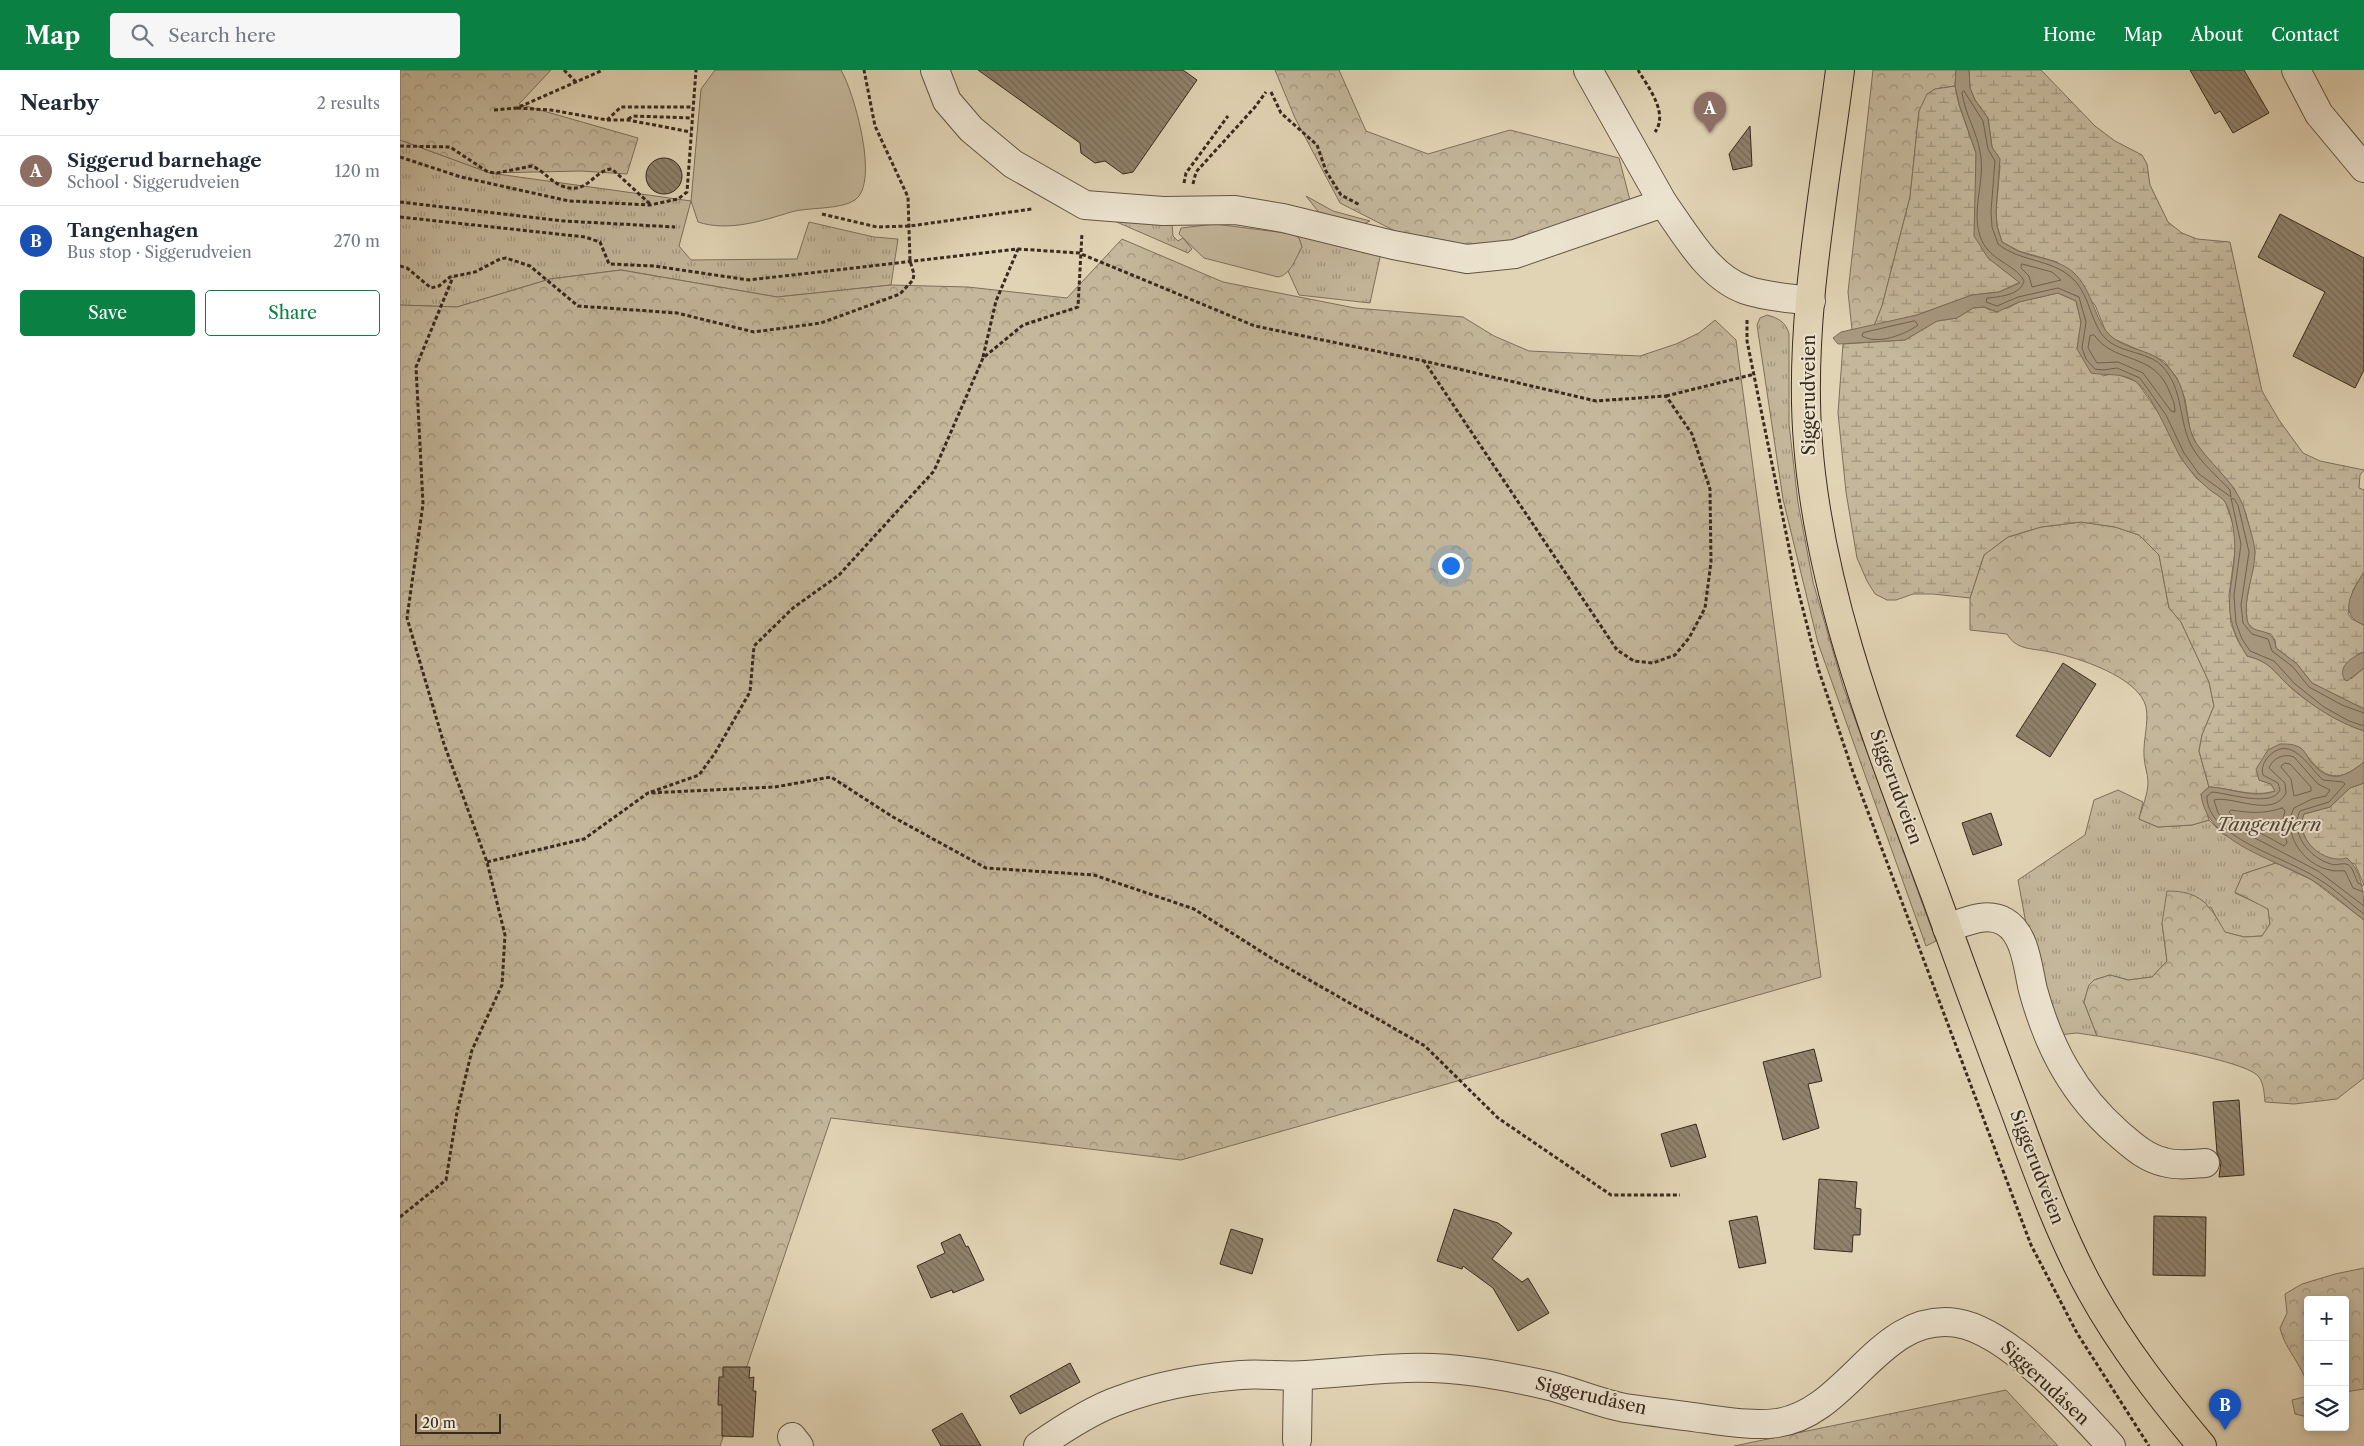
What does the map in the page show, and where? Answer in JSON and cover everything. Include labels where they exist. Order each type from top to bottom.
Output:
[{"type":"main road","name":"Siggerudveien","points":[[1840,70],[1810,302],[1806,416],[1811,477],[1822,545],[1852,660],[1947,928],[2049,1202],[2076,1262],[2104,1314],[2133,1358],[2202,1446]]},
{"type":"street","points":[[1588,70],[1663,202],[1706,261],[1745,290],[1810,302]]},
{"type":"street","points":[[2296,70],[2319,114],[2364,168]]},
{"type":"street","points":[[934,71],[947,101],[971,129],[1013,164],[1085,205],[1186,211],[1235,210],[1283,218],[1393,245],[1467,259],[1515,254],[1663,202]]},
{"type":"street","points":[[1947,928],[1982,917],[2007,922],[2020,940],[2038,1007],[2052,1046],[2068,1077],[2090,1107],[2129,1143],[2153,1159],[2176,1164],[2206,1163]]},
{"type":"street","name":"Siggerudåsen","points":[[1038,1446],[1055,1434],[1118,1400],[1174,1385],[1242,1375],[1298,1376],[1408,1368],[1484,1373],[1547,1385],[1623,1408],[1737,1423],[1778,1423],[1797,1418],[1818,1407],[1877,1353],[1909,1331],[1923,1325],[1956,1323],[1986,1332],[2019,1354],[2111,1446]]},
{"type":"street","points":[[1297,1440],[1298,1376]]},
{"type":"path","points":[[564,70],[576,82]]},
{"type":"path","points":[[517,108],[603,70]]},
{"type":"path","points":[[400,157],[462,177],[569,201],[650,204],[678,199],[687,192],[696,70]]},
{"type":"path","points":[[400,266],[407,268],[431,288],[439,286],[447,278],[476,272],[500,259],[514,260],[530,266],[578,306],[677,313],[754,332],[821,323],[900,294],[913,280],[910,261],[908,198],[875,126],[864,70]]},
{"type":"path","points":[[1634,150],[1655,132],[1660,120],[1655,97],[1638,70]]},
{"type":"path","points":[[1186,211],[1196,172],[1251,112],[1266,92]]},
{"type":"path","points":[[1271,92],[1281,113],[1317,145],[1326,171],[1341,196],[1367,209]]},
{"type":"path","points":[[607,120],[621,107],[694,108]]},
{"type":"path","points":[[494,110],[517,108],[551,110],[607,120],[628,120],[691,132]]},
{"type":"path","points":[[628,120],[634,116],[692,118]]},
{"type":"path","points":[[1186,173],[1228,116]]},
{"type":"path","points":[[400,146],[450,147],[488,172],[497,173],[532,166],[562,186],[576,188],[590,183],[608,169],[612,169],[650,204]]},
{"type":"path","points":[[400,202],[564,220],[675,227]]},
{"type":"path","points":[[983,358],[1023,326],[1078,307],[1080,253],[1085,205]]},
{"type":"path","points":[[822,214],[877,227],[910,226],[1036,208]]},
{"type":"path","points":[[400,217],[585,237],[600,242],[609,264],[654,266],[750,280],[1018,249],[1080,253],[1255,326],[1424,361],[1596,401],[1666,396],[1755,374]]},
{"type":"path","points":[[487,862],[584,839],[648,793],[699,775],[715,753],[750,692],[754,646],[793,608],[839,575],[934,471],[983,358],[996,301],[1018,249]]},
{"type":"path","points":[[400,1218],[446,1180],[457,1112],[472,1050],[502,985],[505,935],[487,862],[444,744],[407,618],[423,504],[416,367],[453,277]]},
{"type":"path","points":[[1424,361],[1617,650],[1634,661],[1653,663],[1675,655],[1689,638],[1705,608],[1711,562],[1710,489],[1692,434],[1666,396]]},
{"type":"path","points":[[648,793],[776,787],[831,777],[893,817],[986,868],[1094,875],[1194,909],[1276,962],[1425,1046],[1498,1118],[1611,1195],[1680,1195]]},
{"type":"green space","points":[[400,70],[551,70],[519,104],[638,138],[627,174],[581,171],[490,173],[400,140]]},
{"type":"green space","points":[[715,70],[841,70],[858,116],[865,157],[865,176],[862,190],[855,200],[833,207],[798,210],[768,219],[733,226],[709,225],[698,222],[691,201],[701,89]]},
{"type":"green space","points":[[1275,70],[1339,70],[1366,131],[1428,154],[1510,130],[1619,158],[1631,204],[1507,245],[1442,246],[1399,233],[1340,203],[1295,118]]},
{"type":"green space","points":[[1873,70],[1956,70],[1955,86],[1935,89],[1919,111],[1910,197],[1882,306],[1874,326],[1852,330],[1848,292]]},
{"type":"green space","points":[[1969,70],[2041,70],[2095,126],[2115,141],[2142,155],[2147,164],[2150,185],[2168,222],[2182,233],[2197,239],[2230,242],[2262,391],[2279,420],[2303,453],[2320,461],[2364,470],[2360,475],[2359,488],[2364,490],[2364,572],[2353,590],[2348,614],[2352,619],[2364,625],[2364,652],[2358,654],[2351,679],[2364,668],[2364,709],[2312,683],[2297,664],[2276,648],[2275,640],[2271,634],[2254,630],[2247,622],[2246,605],[2255,552],[2246,514],[2234,488],[2197,446],[2190,430],[2185,399],[2177,378],[2164,361],[2114,339],[2106,332],[2095,305],[2057,262],[2019,251],[2002,242],[1997,226],[1996,211],[2000,166],[1992,147],[1988,118],[1975,100],[1970,88]]},
{"type":"green space","points":[[1955,86],[1959,105],[1976,153],[1975,236],[2002,269],[2020,282],[1999,292],[1972,295],[1917,315],[1874,326],[1882,306],[1910,197],[1919,111],[1927,94],[1935,89]]},
{"type":"green space","points":[[400,140],[490,173],[691,201],[679,246],[691,260],[797,259],[809,222],[874,237],[898,239],[891,285],[777,297],[621,270],[550,279],[457,307],[400,305]]},
{"type":"green space","points":[[1306,196],[1333,211],[1370,221],[1364,224],[1321,215]]},
{"type":"green space","points":[[1112,220],[1172,223],[1173,236],[1178,241],[1183,238],[1192,249],[1188,253]]},
{"type":"green space","points":[[1215,224],[1293,234],[1299,238],[1302,247],[1290,269],[1283,276],[1278,277],[1204,258],[1179,234],[1181,228]]},
{"type":"green space","points":[[1295,234],[1382,248],[1370,303],[1299,295],[1288,271],[1302,247],[1299,238]]},
{"type":"green space","points":[[1122,239],[1223,282],[1355,308],[1463,317],[1494,336],[1529,351],[1640,356],[1676,344],[1699,333],[1715,320],[1736,340],[1821,977],[1181,1160],[831,1118],[720,1446],[400,1446],[400,305],[457,307],[550,279],[621,270],[777,297],[891,285],[968,287],[1067,298]]},
{"type":"green space","points":[[2058,293],[2076,301],[2081,322],[2077,349],[2103,376],[2115,373],[2137,382],[2162,418],[2180,456],[2196,478],[2225,501],[2233,524],[2236,544],[2229,595],[2231,624],[2238,641],[2247,656],[2267,664],[2306,700],[2335,718],[2364,731],[2364,762],[2354,770],[2336,776],[2329,775],[2315,766],[2301,748],[2259,780],[2271,784],[2275,791],[2250,793],[2209,787],[2199,751],[2202,735],[2214,706],[2209,682],[2181,622],[2169,608],[2159,555],[2139,535],[2115,527],[2081,522],[2041,527],[2008,537],[1984,555],[1970,598],[1913,594],[1896,600],[1887,600],[1875,594],[1857,558],[1846,492],[1838,413],[1843,344],[1905,340],[1937,321],[1957,318],[1973,308],[1984,307],[1990,310],[2008,308],[2019,302]]},
{"type":"green space","points":[[1767,315],[1781,321],[1786,326],[1789,334],[1789,424],[1798,503],[1813,582],[1843,686],[1936,941],[1926,946],[1818,643],[1783,499],[1757,325],[1760,318]]},
{"type":"green space","points":[[2081,522],[2115,527],[2139,535],[2159,555],[2169,608],[2181,622],[2209,682],[2214,706],[2202,735],[2199,751],[2209,787],[2201,794],[2209,820],[2192,825],[2158,827],[2139,819],[2148,787],[2144,756],[2147,713],[2141,696],[2132,686],[2106,670],[2075,658],[2021,646],[2007,634],[1970,630],[1970,598],[1984,555],[2008,537],[2041,527]]},
{"type":"green space","points":[[2364,783],[2364,885],[2355,864],[2332,860],[2318,853],[2313,848],[2304,835],[2302,821],[2304,814],[2330,807],[2350,788]]},
{"type":"green space","points":[[2118,790],[2143,802],[2139,819],[2158,827],[2192,825],[2209,820],[2223,834],[2276,863],[2243,874],[2235,893],[2268,908],[2270,924],[2262,936],[2244,937],[2224,932],[2211,907],[2162,923],[2167,961],[2152,977],[2128,980],[2110,975],[2094,980],[2089,985],[2084,1002],[2097,1036],[2077,1033],[2058,1035],[2033,962],[2018,880],[2085,835],[2094,800]]},
{"type":"green space","points":[[2276,863],[2312,880],[2364,920],[2364,1078],[2337,1099],[2294,1104],[2265,1102],[2260,1079],[2248,1070],[2208,1057],[2097,1036],[2084,1002],[2089,985],[2094,980],[2110,975],[2128,980],[2152,977],[2167,961],[2162,923],[2167,891],[2188,893],[2203,901],[2225,932],[2244,937],[2262,936],[2270,924],[2268,909],[2235,892],[2243,874]]},
{"type":"green space","points":[[2364,1268],[2364,1389],[2349,1391],[2349,1296],[2304,1296],[2304,1376],[2286,1344],[2280,1328],[2287,1313],[2285,1294],[2302,1284]]},
{"type":"green space","points":[[2006,1390],[2058,1446],[1734,1446]]},
{"type":"green space","points":[[2304,1397],[2304,1416],[2295,1414],[2292,1400]]},
{"type":"water","points":[[1956,70],[1969,70],[1970,88],[1975,100],[1988,118],[1992,147],[2000,159],[1996,211],[1997,226],[2002,242],[2018,251],[2057,263],[2071,270],[2083,284],[2107,332],[2120,343],[2160,360],[2175,376],[2183,393],[2188,421],[2194,439],[2238,495],[2253,538],[2255,552],[2246,610],[2249,625],[2271,636],[2276,648],[2297,664],[2312,683],[2364,709],[2364,731],[2318,709],[2302,697],[2268,665],[2247,656],[2231,621],[2230,591],[2235,546],[2229,511],[2222,499],[2201,482],[2186,465],[2154,405],[2141,386],[2124,376],[2091,373],[2077,349],[2081,322],[2076,301],[2058,293],[2019,302],[1997,312],[1984,307],[1973,308],[1957,318],[1937,321],[1905,340],[1838,344],[1833,338],[1841,332],[1917,315],[1972,295],[1999,292],[2020,283],[1988,258],[1974,236],[1976,153],[1959,104],[1955,86]]},
{"type":"water","points":[[2364,572],[2364,625],[2356,621],[2351,615],[2349,602],[2355,586]]},
{"type":"water","points":[[2364,652],[2364,668],[2347,681],[2345,680],[2343,675],[2344,666],[2351,659]]},
{"type":"water","name":"Tangentjern","points":[[2280,744],[2301,748],[2318,769],[2324,774],[2331,776],[2343,775],[2364,762],[2364,783],[2350,788],[2330,807],[2304,814],[2302,823],[2303,832],[2313,848],[2329,857],[2347,858],[2353,864],[2362,886],[2364,920],[2312,880],[2244,848],[2215,825],[2206,811],[2201,794],[2209,787],[2250,794],[2275,791],[2271,784],[2259,780],[2256,769],[2268,750]]},
{"type":"building","points":[[978,70],[1183,70],[1197,80],[1133,172],[1123,174],[1105,161],[1095,163],[1081,153],[1080,143]]},
{"type":"building","points":[[2190,70],[2244,70],[2269,113],[2233,133],[2220,111],[2215,114]]},
{"type":"building","points":[[1750,126],[1752,166],[1733,170],[1729,154]]},
{"type":"building","points":[[664,158],[671,159],[677,163],[681,169],[681,183],[677,189],[671,193],[664,194],[657,193],[651,189],[647,183],[646,176],[647,169],[651,163],[657,159]]},
{"type":"building","points":[[2280,214],[2364,258],[2364,370],[2355,388],[2293,356],[2325,292],[2258,257]]},
{"type":"building","points":[[2063,663],[2096,684],[2050,757],[2016,736]]},
{"type":"building","points":[[1991,813],[2002,845],[1973,855],[1962,823]]},
{"type":"building","points":[[1814,1049],[1822,1081],[1808,1084],[1819,1128],[1783,1140],[1763,1062]]},
{"type":"building","points":[[2239,1100],[2244,1175],[2219,1177],[2221,1162],[2217,1153],[2213,1102]]},
{"type":"building","points":[[1696,1124],[1706,1157],[1671,1167],[1661,1134]]},
{"type":"building","points":[[1819,1179],[1857,1182],[1855,1208],[1861,1209],[1860,1235],[1853,1235],[1852,1252],[1814,1249]]},
{"type":"building","points":[[1454,1209],[1498,1223],[1512,1233],[1492,1259],[1522,1282],[1528,1278],[1549,1313],[1518,1331],[1493,1288],[1463,1266],[1462,1269],[1437,1261]]},
{"type":"building","points":[[1757,1216],[1766,1263],[1739,1268],[1729,1221]]},
{"type":"building","points":[[2154,1216],[2206,1217],[2205,1276],[2153,1275]]},
{"type":"building","points":[[1231,1229],[1263,1239],[1252,1274],[1220,1264]]},
{"type":"building","points":[[960,1234],[966,1247],[968,1246],[984,1280],[953,1293],[952,1290],[931,1298],[917,1266],[945,1253],[941,1243]]},
{"type":"building","points":[[1070,1363],[1080,1382],[1020,1414],[1010,1396]]},
{"type":"building","points":[[723,1367],[750,1367],[749,1378],[754,1377],[753,1391],[756,1391],[753,1437],[722,1436],[722,1405],[718,1405],[719,1377],[723,1377]]},
{"type":"building","points":[[962,1413],[981,1446],[941,1446],[932,1430]]},
{"type":"place","name":"Siggerud barnehage","points":[[1710,133]]},
{"type":"place","name":"Tangenhagen","points":[[2225,1430]]}]
